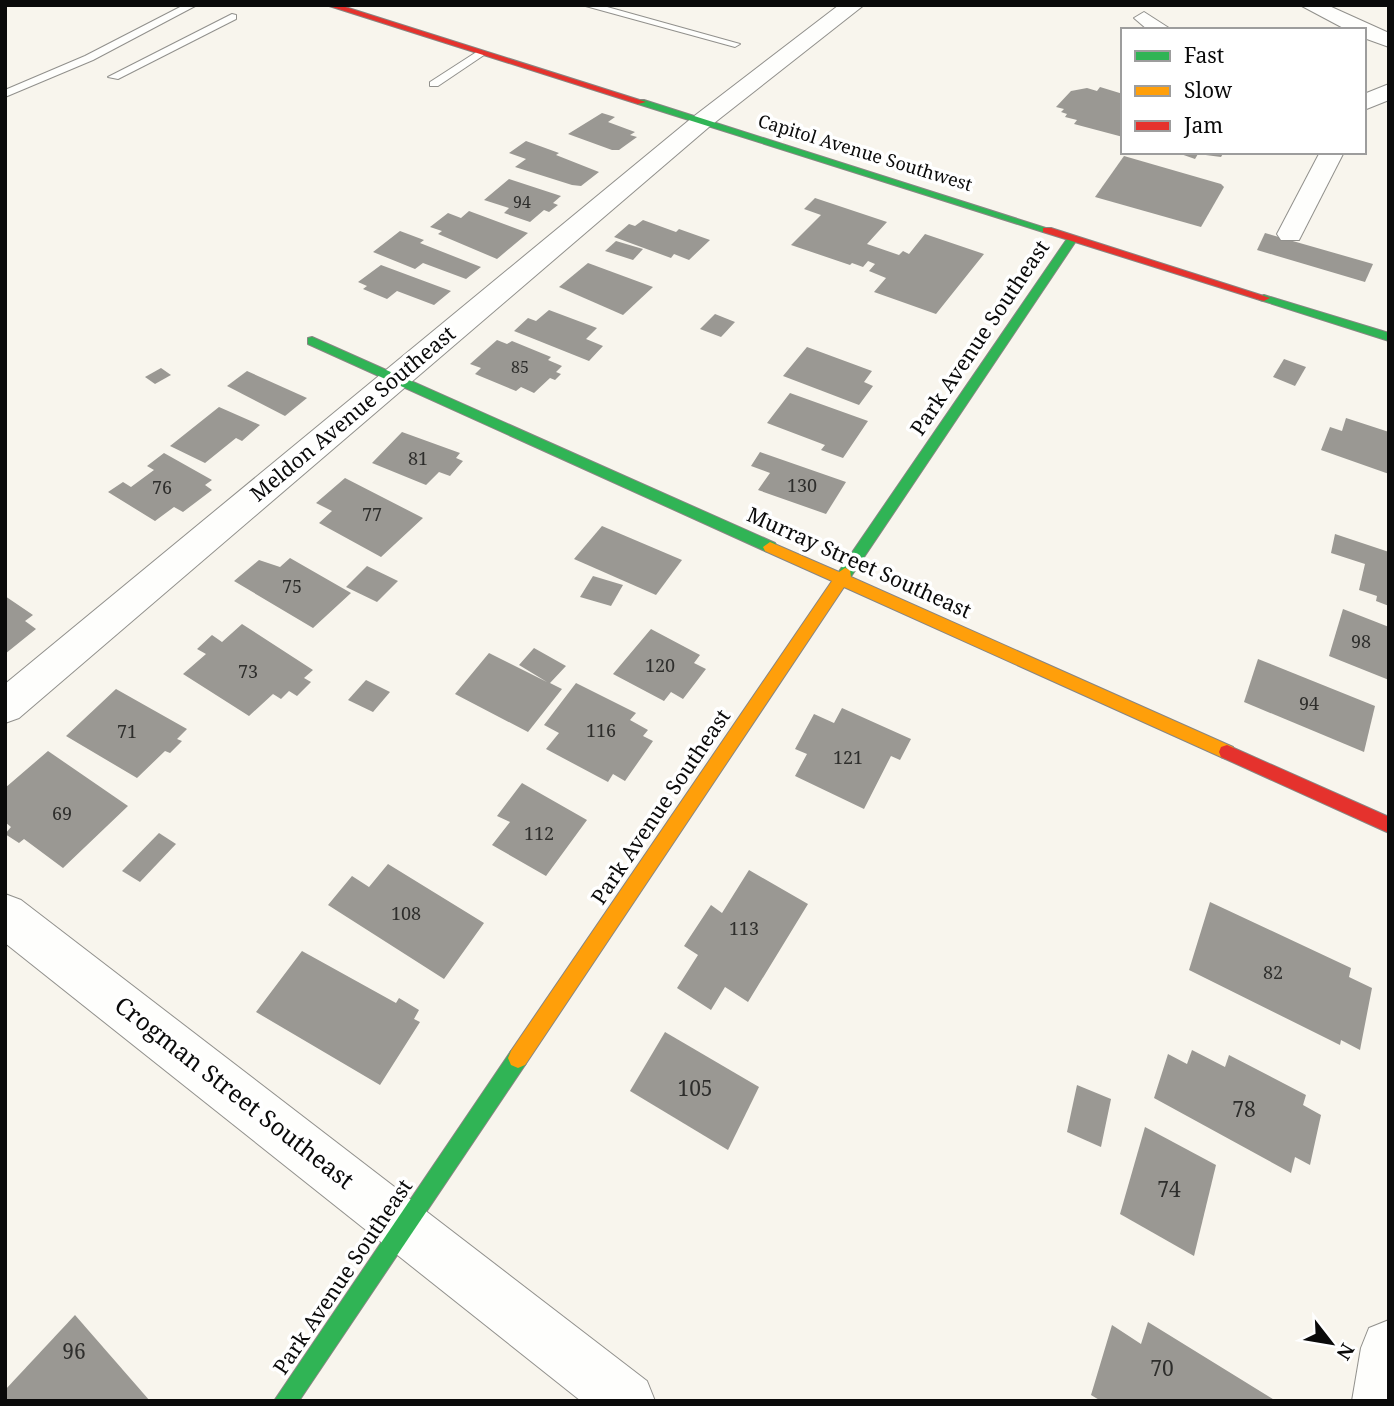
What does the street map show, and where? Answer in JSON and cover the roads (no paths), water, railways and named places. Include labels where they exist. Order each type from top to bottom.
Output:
[{"type":"street","name":"Meldon Avenue Southeast","points":[[5,707],[701,122],[830,19],[854,5]]},
{"type":"street","points":[[1310,5],[1360,28]]},
{"type":"street","name":"Capitol Avenue Southwest","points":[[340,6],[1389,337]]},
{"type":"street","points":[[1144,18],[1159,28]]},
{"type":"street","points":[[1366,31],[1389,41]]},
{"type":"street","points":[[1366,80],[1389,76]]},
{"type":"street","points":[[1366,102],[1389,91]]},
{"type":"street","points":[[1290,234],[1331,154]]},
{"type":"street","name":"Park Avenue Southeast","points":[[285,1401],[1073,238]]},
{"type":"street","name":"Murray Street Southeast","points":[[312,341],[1389,825]]},
{"type":"street","name":"Crogman Street Southeast","points":[[5,915],[627,1401]]},
{"type":"street","points":[[1380,1401],[1389,1348]]},
{"type":"lane","points":[[5,94],[192,5]]},
{"type":"lane","points":[[586,5],[735,44]]},
{"type":"lane","points":[[636,17],[647,11]]},
{"type":"lane","points":[[114,77],[232,17]]},
{"type":"lane","points":[[134,34],[147,39]]},
{"type":"lane","points":[[159,43],[172,48]]},
{"type":"lane","points":[[434,84],[482,53]]}]
